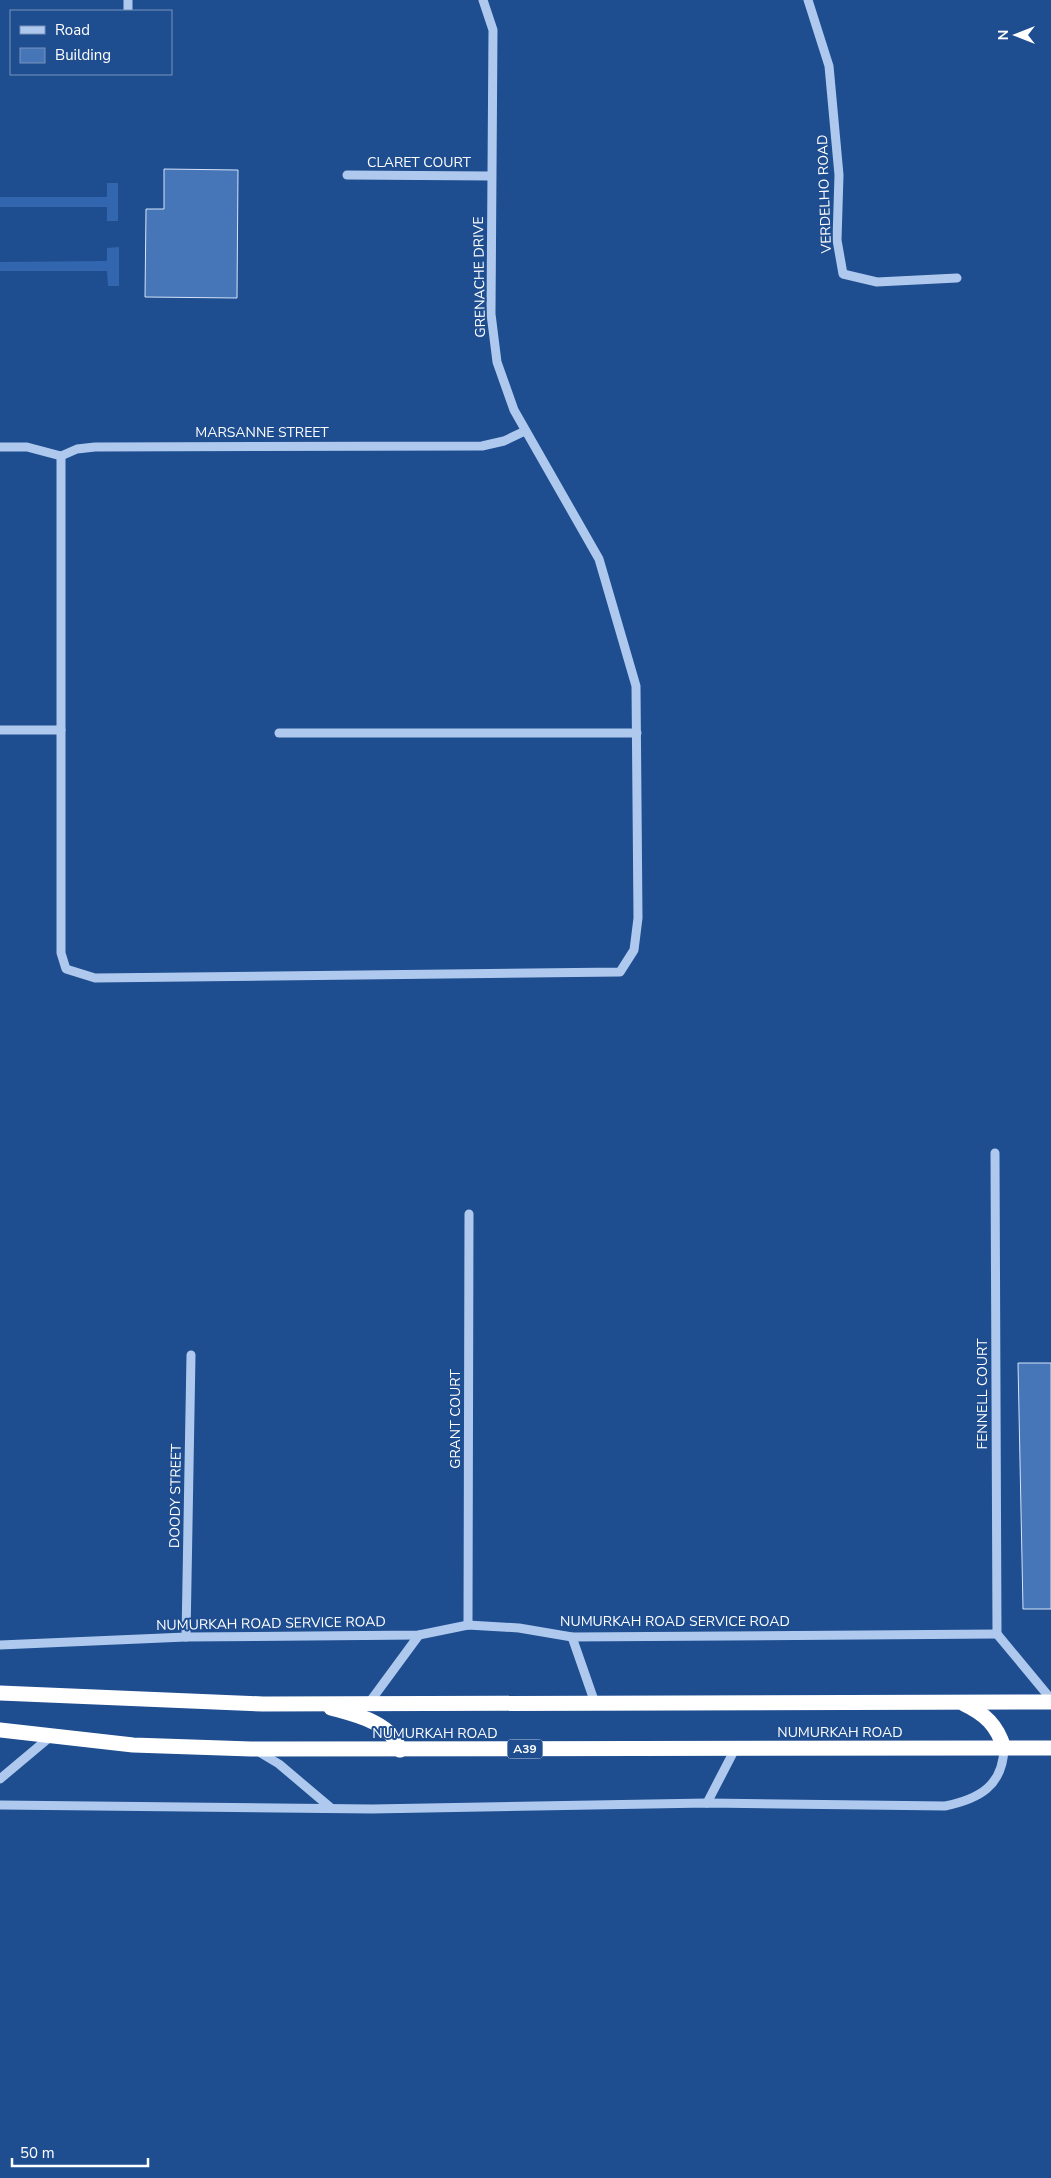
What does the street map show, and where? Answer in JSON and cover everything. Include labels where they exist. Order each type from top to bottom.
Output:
[{"type":"highway","points":[[0,1693],[199,1703],[960,1702],[1051,1700]]},
{"type":"highway","points":[[960,1702],[977,1710],[990,1720],[999,1733],[1004,1748]]},
{"type":"highway","points":[[315,1703],[378,1724],[397,1741],[400,1750]]},
{"type":"highway","name":"NUMURKAH ROAD","points":[[0,1730],[133,1745],[252,1749],[1051,1748]]},
{"type":"street","name":"GRENACHE DRIVE","points":[[62,730],[61,953],[66,969],[95,978],[620,972],[634,950],[638,918],[636,686],[599,559],[514,410],[497,362],[491,314],[493,30],[483,0]]},
{"type":"street","name":"VERDELHO ROAD","points":[[808,0],[829,66],[839,176],[837,240],[843,274],[877,282],[957,278]]},
{"type":"street","name":"CLARET COURT","points":[[347,176],[491,176]]},
{"type":"street","name":"MARSANNE STREET","points":[[62,456],[77,449],[95,447],[482,446],[504,441],[525,431]]},
{"type":"street","points":[[0,447],[27,447],[62,456],[62,730],[0,730]]},
{"type":"street","points":[[279,733],[637,733]]},
{"type":"street","name":"FENNELL COURT","points":[[995,1153],[997,1634]]},
{"type":"street","name":"GRANT COURT","points":[[468,1625],[469,1214]]},
{"type":"street","name":"DOODY STREET","points":[[186,1637],[192,1354]]},
{"type":"street","name":"NUMURKAH ROAD SERVICE ROAD","points":[[0,1645],[186,1637],[419,1635],[468,1625],[519,1628],[572,1637],[997,1634]]},
{"type":"street","points":[[997,1634],[1051,1700]]},
{"type":"street","points":[[369,1703],[419,1635]]},
{"type":"street","points":[[572,1637],[595,1703]]},
{"type":"street","points":[[0,1779],[50,1737]]},
{"type":"street","points":[[0,1805],[376,1809],[707,1803],[945,1806],[965,1802],[981,1793],[996,1779],[1003,1766],[1004,1748]]},
{"type":"street","points":[[252,1749],[279,1764],[332,1808]]},
{"type":"street","points":[[707,1803],[735,1749]]},
{"type":"shaded area","points":[[107,183],[118,183],[118,221],[107,221],[107,207],[0,207],[0,197],[107,197]]},
{"type":"shaded area","points":[[119,247],[119,286],[108,286],[107,271],[0,271],[0,262],[107,261],[107,248]]},
{"type":"building","points":[[164,169],[238,170],[237,298],[145,297],[146,209],[164,209]]},
{"type":"building","points":[[1018,1363],[1051,1363],[1051,1609],[1023,1609]]}]
